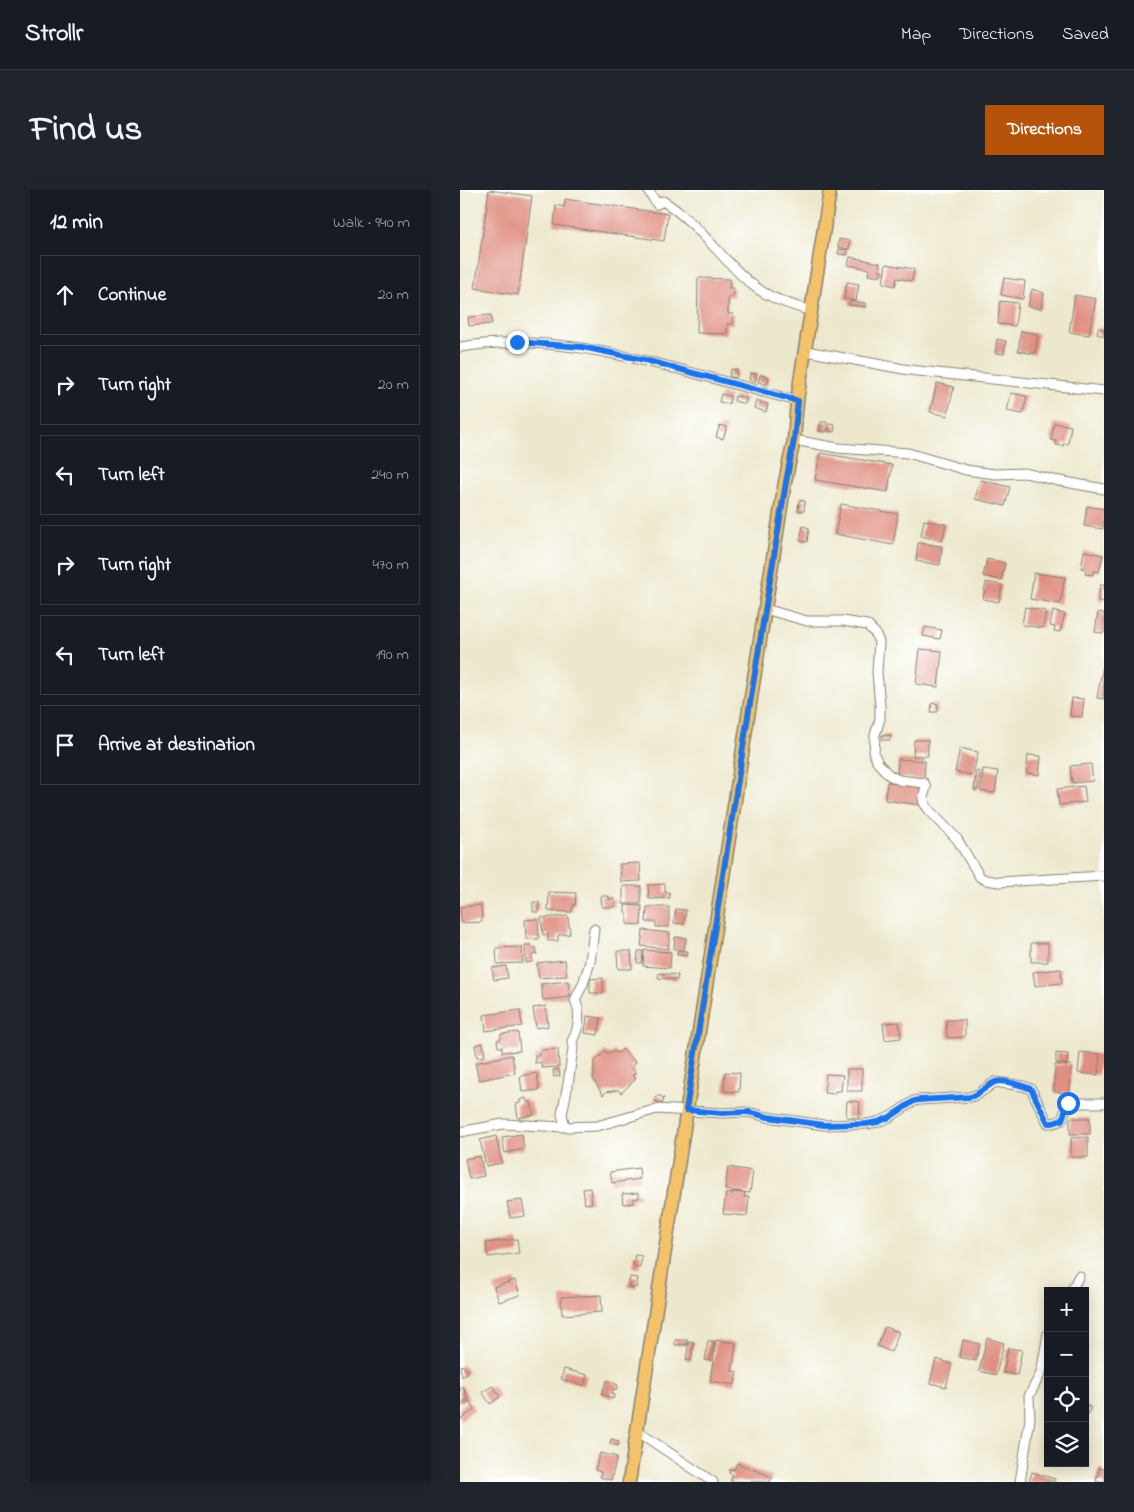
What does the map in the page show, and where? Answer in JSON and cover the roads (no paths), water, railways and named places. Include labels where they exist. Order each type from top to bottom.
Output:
[{"type":"main road","points":[[629,1482],[765,609],[794,440],[798,401],[830,190]]},
{"type":"street","points":[[648,190],[657,204],[662,201],[688,220],[750,283],[780,301],[811,311]]},
{"type":"street","points":[[460,347],[476,344],[517,342],[582,347],[645,360],[798,401]]},
{"type":"street","points":[[806,351],[909,370],[1104,391]]},
{"type":"street","points":[[794,440],[838,448],[908,454],[966,470],[995,474],[1024,473],[1104,489]]},
{"type":"street","points":[[765,609],[807,620],[843,621],[867,626],[875,633],[879,642],[877,672],[880,719],[875,735],[874,754],[878,763],[889,775],[899,780],[924,783],[926,787],[923,798],[924,804],[957,839],[980,877],[999,882],[1104,876]]},
{"type":"street","points":[[565,1127],[562,1114],[573,1048],[572,1041],[578,1024],[578,1006],[575,1000],[583,984],[590,962],[594,929]]},
{"type":"street","points":[[460,1132],[503,1124],[565,1127],[597,1126],[656,1109],[722,1113],[748,1112],[768,1117],[824,1125],[866,1124],[890,1117],[914,1101],[970,1097],[978,1094],[995,1082],[1031,1089],[1048,1123],[1062,1120],[1068,1103],[1104,1103]]},
{"type":"street","points":[[1073,1287],[1079,1276]]},
{"type":"street","points":[[1020,1482],[1030,1419],[1029,1396],[1040,1372],[1044,1353]]},
{"type":"street","points":[[637,1431],[713,1482]]}]
